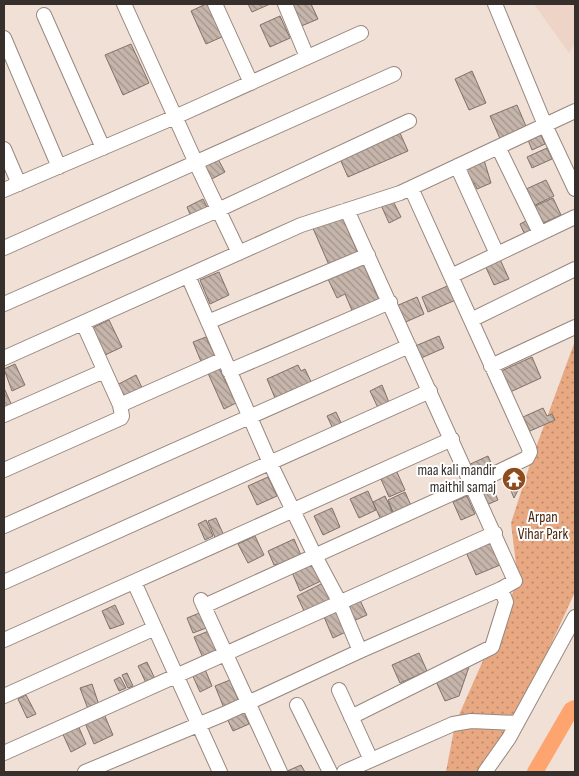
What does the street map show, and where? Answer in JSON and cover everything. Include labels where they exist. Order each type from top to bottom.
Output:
[{"type":"street","points":[[124,4],[239,253]]},
{"type":"street","points":[[215,4],[251,83]]},
{"type":"street","points":[[284,4],[307,57]]},
{"type":"street","points":[[495,4],[545,125],[575,189]]},
{"type":"street","points":[[44,15],[103,148]]},
{"type":"street","points":[[4,190],[175,117],[361,33]]},
{"type":"street","points":[[4,38],[59,167]]},
{"type":"street","points":[[4,248],[394,74]]},
{"type":"street","points":[[4,358],[302,225],[400,193],[575,111]]},
{"type":"street","points":[[4,304],[218,210],[409,121]]},
{"type":"street","points":[[498,147],[540,233]]},
{"type":"street","points":[[4,149],[19,184]]},
{"type":"street","points":[[458,166],[497,254]]},
{"type":"street","points":[[280,772],[202,603],[315,556],[473,484],[527,458],[530,452],[411,188]]},
{"type":"street","points":[[85,772],[198,725],[513,583],[515,578],[495,533],[347,210]]},
{"type":"street","points":[[451,276],[575,217]]},
{"type":"street","points":[[208,322],[368,255]]},
{"type":"street","points":[[471,320],[575,269]]},
{"type":"street","points":[[188,276],[292,511],[340,603],[360,651]]},
{"type":"street","points":[[120,406],[390,302]]},
{"type":"street","points":[[4,470],[120,418],[123,412],[83,323]]},
{"type":"street","points":[[491,366],[575,327]]},
{"type":"street","points":[[4,526],[409,346]]},
{"type":"street","points":[[4,415],[104,371]]},
{"type":"street","points":[[4,582],[430,391]]},
{"type":"street","points":[[4,640],[452,439]]},
{"type":"street","points":[[4,754],[495,533]]},
{"type":"street","points":[[134,582],[198,725],[216,771]]},
{"type":"street","points":[[351,716],[492,647],[506,602],[501,589]]},
{"type":"street","points":[[485,772],[517,723],[575,617]]},
{"type":"street","points":[[4,696],[155,628]]},
{"type":"street","points":[[339,690],[371,760]]},
{"type":"street","points":[[297,704],[330,772]]},
{"type":"street","points":[[344,772],[453,724],[471,721],[517,723]]},
{"type":"shaded area","points":[[534,4],[575,4],[575,43],[569,53]]},
{"type":"green space","name":"Arpan Vihar Park","points":[[575,341],[575,592],[530,690],[488,772],[446,772],[455,724],[518,581],[511,523],[532,458]]},
{"type":"building","points":[[209,4],[224,36],[206,44],[191,11]]},
{"type":"building","points":[[248,4],[270,4],[252,12]]},
{"type":"building","points":[[289,4],[311,4],[318,19],[299,27]]},
{"type":"building","points":[[280,16],[290,38],[270,47],[260,25]]},
{"type":"building","points":[[131,44],[149,83],[123,95],[105,55]]},
{"type":"building","points":[[472,71],[486,103],[469,110],[455,79]]},
{"type":"building","points":[[517,105],[528,131],[502,143],[490,116]]},
{"type":"building","points":[[400,133],[408,151],[348,177],[340,159]]},
{"type":"building","points":[[541,135],[545,144],[532,150],[528,140]]},
{"type":"building","points":[[547,148],[552,159],[532,168],[527,157]]},
{"type":"building","points":[[218,159],[225,172],[206,182],[199,169]]},
{"type":"building","points":[[484,160],[491,183],[477,189],[474,183],[467,186],[460,170]]},
{"type":"building","points":[[546,180],[554,196],[531,207],[524,190]]},
{"type":"building","points":[[553,198],[561,215],[541,224],[533,207]]},
{"type":"building","points":[[203,199],[209,211],[192,219],[187,207]]},
{"type":"building","points":[[392,199],[401,217],[389,223],[381,205]]},
{"type":"building","points":[[341,214],[358,253],[329,265],[312,226]]},
{"type":"building","points":[[530,219],[535,231],[525,235],[520,224]]},
{"type":"building","points":[[498,255],[509,279],[494,285],[483,261]]},
{"type":"building","points":[[362,261],[380,302],[354,315],[345,294],[337,298],[327,277]]},
{"type":"building","points":[[219,272],[229,295],[210,304],[200,280]]},
{"type":"building","points":[[452,284],[458,299],[428,312],[422,297]]},
{"type":"building","points":[[417,297],[424,314],[401,324],[394,307]]},
{"type":"building","points":[[109,320],[122,347],[103,356],[90,329]]},
{"type":"building","points":[[439,336],[444,348],[419,359],[413,347]]},
{"type":"building","points":[[206,337],[216,358],[202,364],[193,342]]},
{"type":"building","points":[[532,357],[541,378],[508,393],[499,372]]},
{"type":"building","points":[[15,364],[25,385],[12,391],[4,369]]},
{"type":"building","points":[[298,365],[301,371],[305,369],[313,386],[294,395],[292,390],[275,398],[267,379]]},
{"type":"building","points":[[218,366],[236,403],[224,409],[207,371]]},
{"type":"building","points":[[136,375],[144,392],[123,402],[115,386]]},
{"type":"building","points":[[382,385],[390,405],[379,410],[370,391]]},
{"type":"building","points":[[4,388],[13,408],[4,412]]},
{"type":"building","points":[[543,408],[547,416],[552,414],[555,420],[530,431],[523,417]]},
{"type":"building","points":[[336,412],[343,427],[334,431],[327,416]]},
{"type":"building","points":[[488,456],[495,472],[473,481],[466,466]]},
{"type":"building","name":"maa kali mandir maithil samaj","points":[[514,468],[524,472],[514,498],[503,472]]},
{"type":"building","points":[[396,470],[405,490],[389,497],[380,477]]},
{"type":"building","points":[[268,477],[277,496],[257,505],[248,486]]},
{"type":"building","points":[[491,484],[498,500],[484,506],[477,491]]},
{"type":"building","points":[[368,491],[376,510],[359,518],[350,499]]},
{"type":"building","points":[[405,492],[413,510],[395,517],[388,500]]},
{"type":"building","points":[[385,496],[395,518],[381,520],[373,502]]},
{"type":"building","points":[[467,496],[475,514],[461,520],[453,502]]},
{"type":"building","points":[[332,508],[340,527],[323,535],[314,516]]},
{"type":"building","points":[[216,518],[225,538],[217,542],[208,521]]},
{"type":"building","points":[[206,520],[213,536],[205,540],[198,524]]},
{"type":"building","points":[[255,536],[264,555],[248,563],[238,544]]},
{"type":"building","points":[[294,539],[303,560],[280,571],[277,564],[274,565],[268,551]]},
{"type":"building","points":[[490,542],[500,565],[476,575],[466,552]]},
{"type":"building","points":[[312,561],[321,581],[300,591],[291,570]]},
{"type":"building","points":[[323,583],[332,602],[306,615],[297,596]]},
{"type":"building","points":[[358,596],[367,615],[351,622],[342,603]]},
{"type":"building","points":[[115,605],[124,624],[110,629],[102,611]]},
{"type":"building","points":[[339,605],[350,630],[333,638],[322,612]]},
{"type":"building","points":[[202,612],[209,627],[193,633],[187,618]]},
{"type":"building","points":[[211,630],[220,651],[203,658],[194,637]]},
{"type":"building","points":[[419,653],[427,671],[400,683],[392,665]]},
{"type":"building","points":[[472,658],[459,696],[445,701],[434,677]]},
{"type":"building","points":[[147,662],[156,681],[147,685],[138,666]]},
{"type":"building","points":[[204,667],[212,686],[200,692],[191,672]]},
{"type":"building","points":[[127,673],[133,686],[128,688],[122,675]]},
{"type":"building","points":[[120,677],[126,688],[119,691],[114,680]]},
{"type":"building","points":[[230,680],[239,702],[224,708],[215,686]]},
{"type":"building","points":[[92,684],[99,705],[88,709],[80,688]]},
{"type":"building","points":[[26,695],[36,714],[27,718],[18,699]]},
{"type":"building","points":[[242,707],[249,724],[233,731],[225,714]]},
{"type":"building","points":[[104,714],[113,735],[94,744],[85,723]]},
{"type":"building","points":[[77,723],[86,744],[71,752],[61,730]]},
{"type":"building","points":[[301,765],[305,772],[285,772]]},
{"type":"waterway","points":[[535,772],[571,710],[575,708]]},
{"type":"place","name":"maa kali mandir maithil samaj","points":[[514,479]]}]
